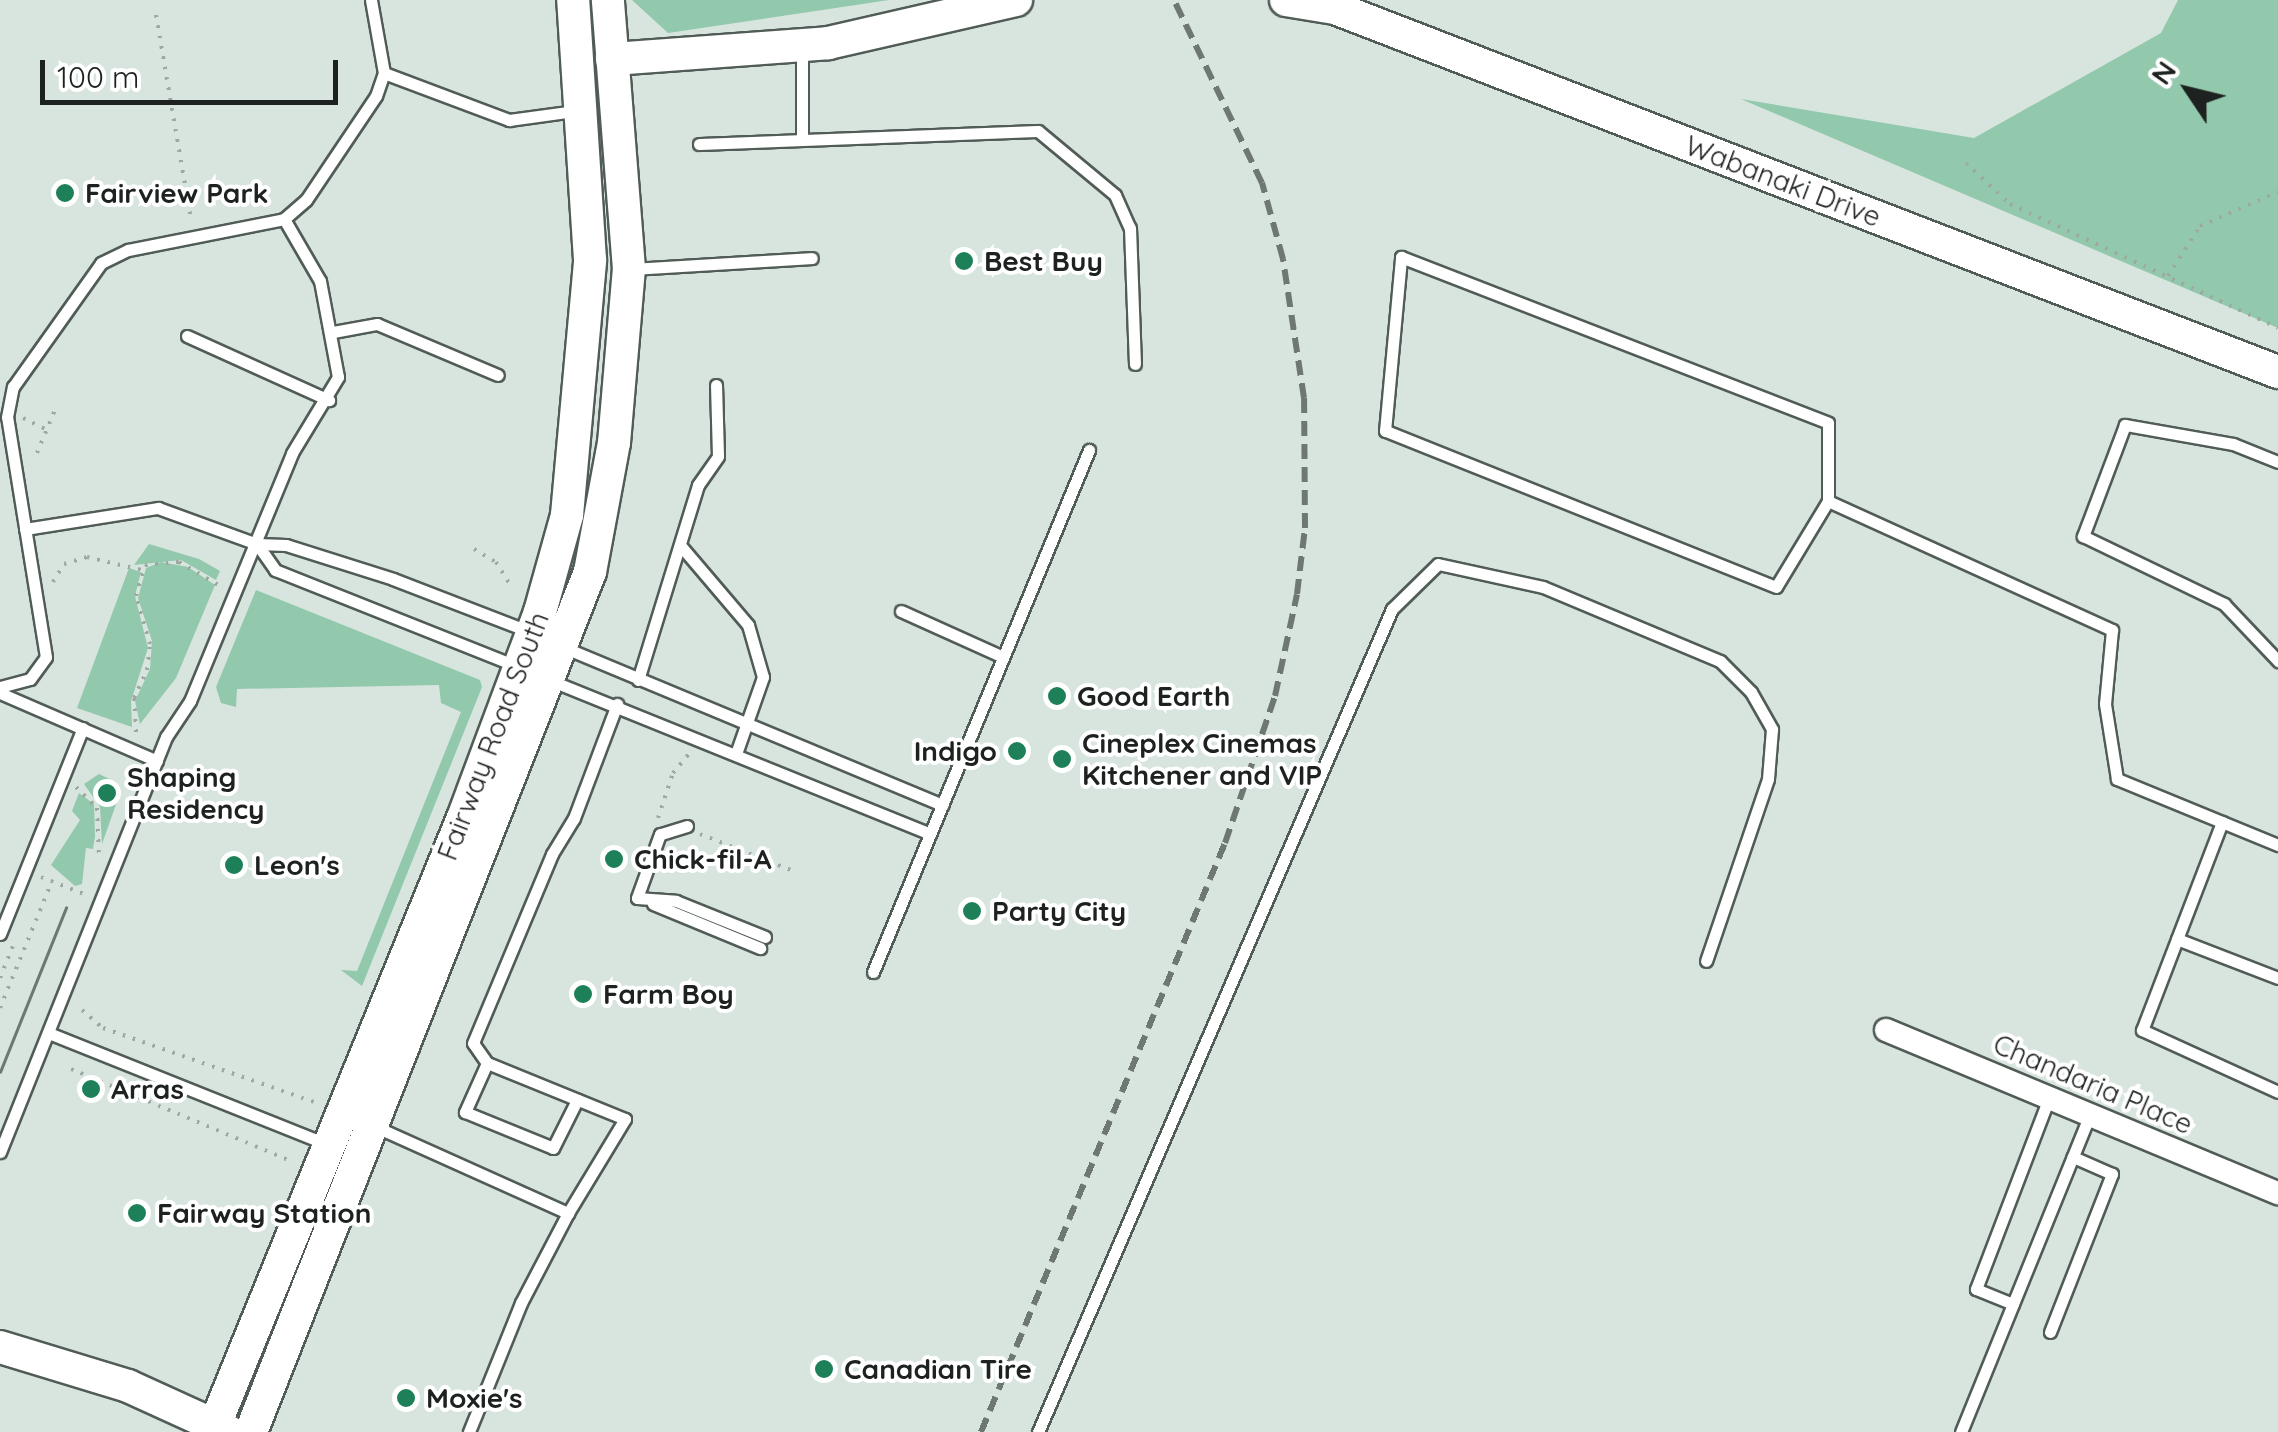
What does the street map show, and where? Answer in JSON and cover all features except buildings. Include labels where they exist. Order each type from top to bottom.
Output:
[{"type":"main road","name":"Fairway Road South","points":[[252,1432],[374,1126],[533,673],[532,632],[567,515],[586,357],[590,260],[573,0]]},
{"type":"main road","name":"Fairway Road South","points":[[219,1430],[333,1146],[533,673],[562,647],[590,572],[604,506],[629,270],[608,0]]},
{"type":"main road","points":[[612,59],[802,47],[1016,0]]},
{"type":"main road","name":"Wabanaki Drive","points":[[1286,0],[1336,4],[2278,372]]},
{"type":"main road","points":[[0,1347],[128,1386],[219,1430]]},
{"type":"street","name":"Chandaria Place","points":[[1886,1030],[2278,1193]]},
{"type":"lane","points":[[0,690],[30,679],[46,658],[6,400],[101,263],[128,250],[284,219],[306,200],[376,96],[384,73],[371,0]]},
{"type":"lane","points":[[802,47],[802,140]]},
{"type":"lane","points":[[384,73],[509,120],[581,110]]},
{"type":"lane","points":[[700,144],[1038,132],[1115,195],[1130,228],[1135,364]]},
{"type":"lane","points":[[0,1152],[51,1034],[157,761],[190,701],[292,452],[329,400],[338,377],[333,332],[320,281],[284,219]]},
{"type":"lane","points":[[1401,257],[1828,424],[1828,501],[1776,586],[1385,431],[1401,257]]},
{"type":"lane","points":[[629,270],[812,258]]},
{"type":"lane","points":[[333,332],[377,324],[498,376]]},
{"type":"lane","points":[[186,336],[329,400]]},
{"type":"lane","points":[[638,680],[698,484],[718,456],[716,385]]},
{"type":"lane","points":[[2278,462],[2233,444],[2125,426],[2083,536],[2224,604],[2278,661]]},
{"type":"lane","points":[[872,972],[1088,450]]},
{"type":"lane","points":[[1828,501],[2112,630],[2106,704],[2117,779],[2278,845]]},
{"type":"lane","points":[[25,529],[158,508],[257,544],[286,544],[532,632],[638,680],[942,805]]},
{"type":"lane","points":[[257,544],[275,570],[617,704],[930,834]]},
{"type":"lane","points":[[680,545],[748,625],[763,677],[736,752]]},
{"type":"lane","points":[[1038,1432],[1392,610],[1438,564],[1543,587],[1720,662],[1751,692],[1772,730],[1768,779],[1706,960]]},
{"type":"lane","points":[[901,611],[1003,657]]},
{"type":"lane","points":[[0,690],[157,761]]},
{"type":"lane","points":[[469,1432],[521,1304],[568,1213],[625,1119],[488,1063],[473,1043],[552,854],[574,818],[617,704]]},
{"type":"lane","points":[[0,934],[83,728]]},
{"type":"lane","points":[[2222,822],[2142,1030],[2278,1092]]},
{"type":"lane","points":[[683,826],[660,834],[635,892],[650,902],[676,901],[763,942]]},
{"type":"lane","points":[[2177,939],[2278,978]]},
{"type":"lane","points":[[51,1034],[333,1146]]},
{"type":"lane","points":[[488,1063],[465,1112],[500,1127],[553,1148],[577,1100]]},
{"type":"lane","points":[[2013,1304],[1976,1289],[2049,1098]]},
{"type":"lane","points":[[1961,1432],[2090,1115]]},
{"type":"lane","points":[[374,1126],[568,1213]]},
{"type":"lane","points":[[2050,1332],[2112,1174],[2072,1157]]},
{"type":"path","points":[[156,15],[191,220]]},
{"type":"path","points":[[1966,163],[2010,204],[2278,328]]},
{"type":"path","points":[[2168,276],[2200,226],[2278,192]]},
{"type":"path","points":[[37,453],[56,405]]},
{"type":"path","points":[[19,415],[46,430]]},
{"type":"path","points":[[474,549],[496,562],[512,588]]},
{"type":"path","points":[[53,582],[64,564],[87,557],[142,570]]},
{"type":"path","points":[[136,732],[134,698],[147,670],[150,644],[136,601],[142,570],[156,560],[179,562],[218,585]]},
{"type":"path","points":[[692,750],[674,773],[656,816],[793,871]]},
{"type":"path","points":[[72,785],[94,800],[100,856]]},
{"type":"path","points":[[41,877],[84,894]]},
{"type":"path","points":[[0,1008],[52,881]]},
{"type":"path","points":[[82,1010],[103,1028],[314,1102]]},
{"type":"path","points":[[71,1069],[289,1160]]},
{"type":"green space","points":[[632,0],[889,0],[668,33]]},
{"type":"green space","points":[[2178,0],[2278,0],[2278,328],[1741,99],[1974,138],[2161,33]]},
{"type":"green space","points":[[149,544],[199,559],[220,571],[216,580],[181,560],[134,565]]},
{"type":"green space","points":[[161,562],[188,567],[215,585],[176,678],[140,724],[135,701],[150,669],[152,641],[138,598],[146,568]]},
{"type":"green space","points":[[129,568],[141,572],[135,596],[148,648],[131,701],[132,727],[77,708]]},
{"type":"green space","points":[[256,590],[480,680],[482,687],[362,986],[341,970],[357,971],[461,712],[441,703],[439,685],[237,689],[236,707],[221,703],[216,687]]},
{"type":"green space","points":[[99,774],[116,782],[119,796],[102,844],[100,807],[84,784]]},
{"type":"green space","points":[[79,793],[94,804],[95,836],[93,849],[86,848],[82,884],[75,886],[51,865],[80,820],[72,811]]},
{"type":"tram line","points":[[0,1072],[66,908]]},
{"type":"railway","points":[[981,1432],[1225,843],[1275,696],[1297,594],[1305,528],[1304,398],[1283,259],[1262,183],[1174,0]]},
{"type":"place","name":"Fairview Park","points":[[65,193]]},
{"type":"place","name":"Best Buy","points":[[964,261]]},
{"type":"place","name":"Good Earth","points":[[1057,696]]},
{"type":"place","name":"Indigo","points":[[1017,751]]},
{"type":"place","name":"Cineplex Cinemas Kitchener and VIP","points":[[1062,759]]},
{"type":"place","name":"Shaping Residency","points":[[107,793]]},
{"type":"place","name":"Chick-fil-A","points":[[614,859]]},
{"type":"place","name":"Leon's","points":[[234,865]]},
{"type":"place","name":"Party City","points":[[972,911]]},
{"type":"place","name":"Farm Boy","points":[[583,994]]},
{"type":"place","name":"Arras","points":[[91,1089]]},
{"type":"place","name":"Fairway Station","points":[[137,1213]]},
{"type":"place","name":"Canadian Tire","points":[[824,1369]]},
{"type":"place","name":"Moxie's","points":[[406,1398]]}]
